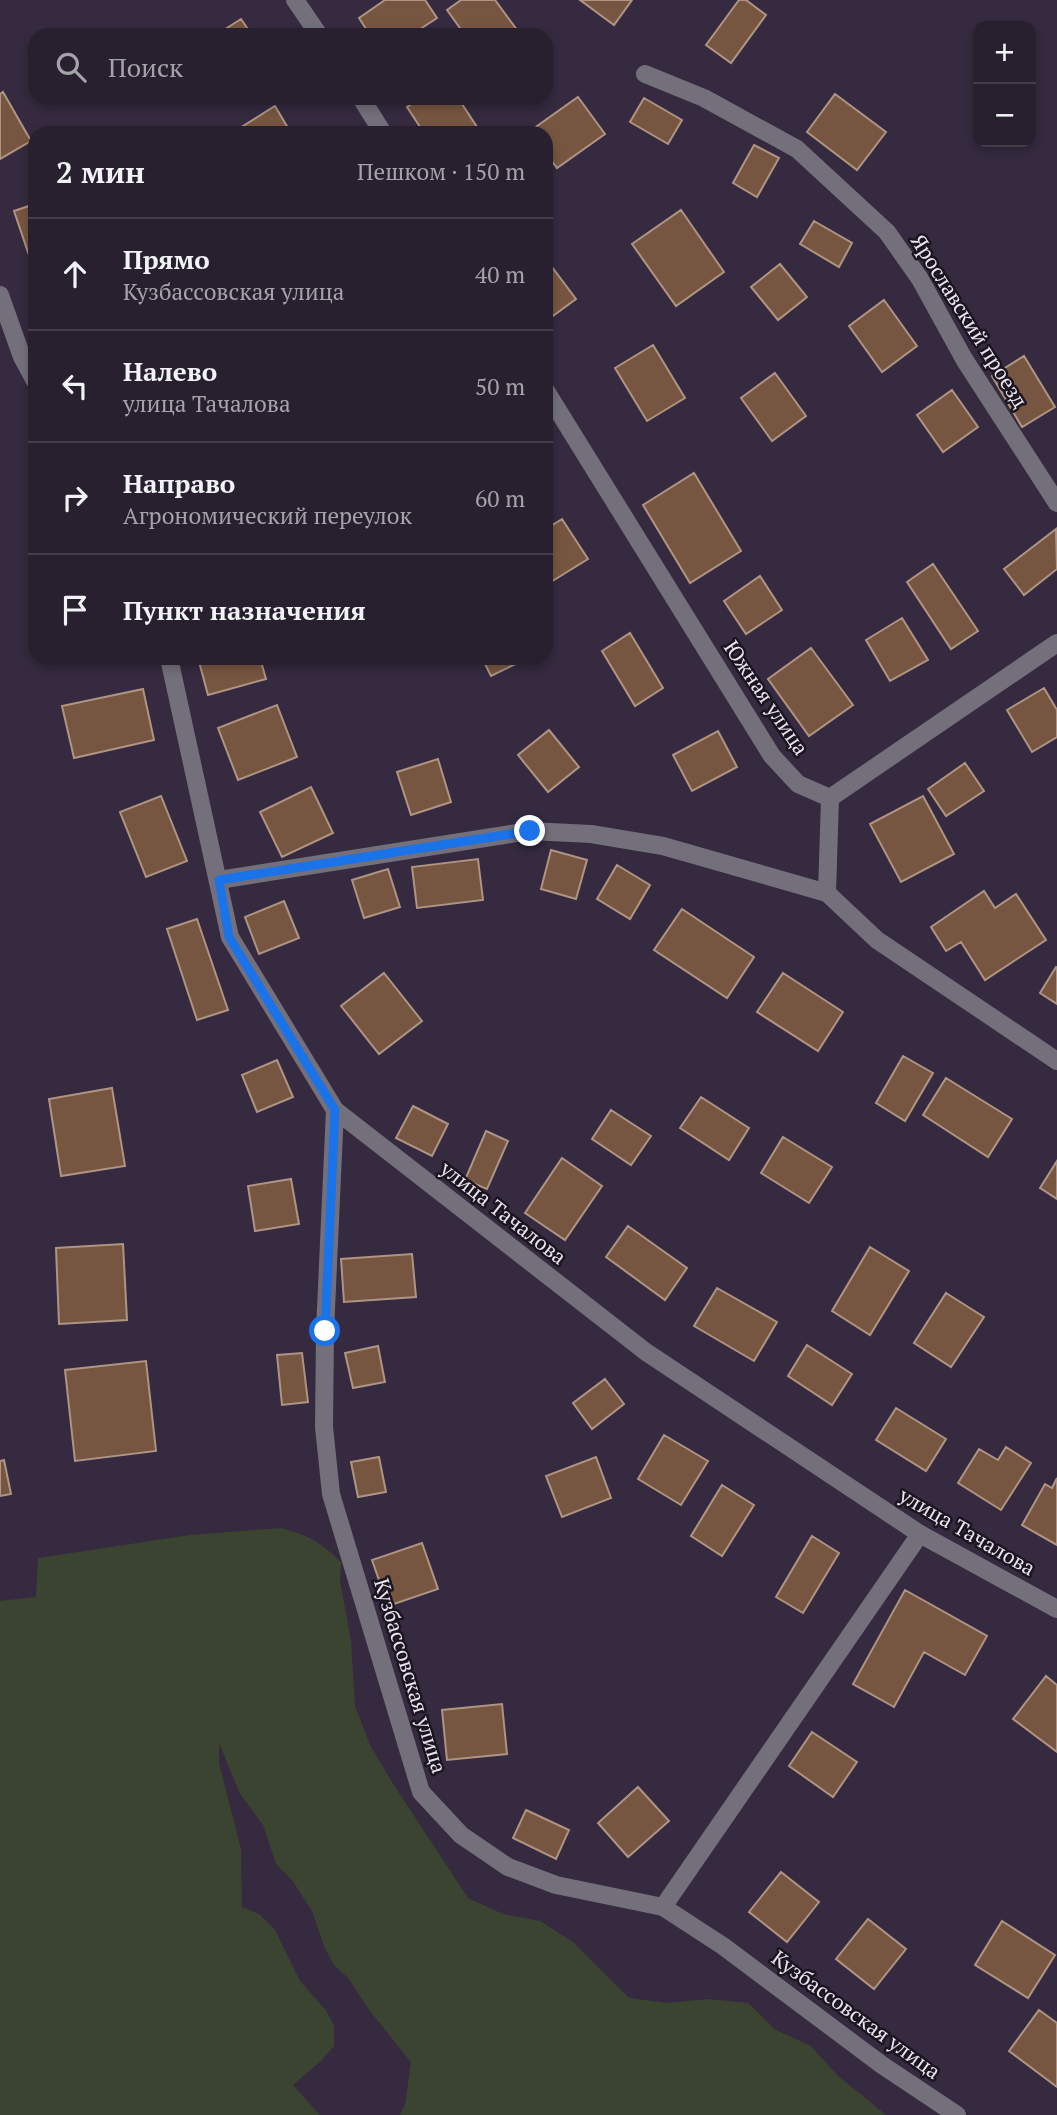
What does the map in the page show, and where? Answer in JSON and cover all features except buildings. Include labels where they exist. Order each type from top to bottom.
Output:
[{"type":"street","points":[[295,0],[314,28]]},
{"type":"street","name":"Ярославский проезд","points":[[645,74],[704,98],[797,149],[887,232],[920,279],[964,359],[1057,503]]},
{"type":"street","points":[[365,105],[379,126]]},
{"type":"street","points":[[0,295],[28,368]]},
{"type":"street","name":"Южная улица","points":[[553,402],[772,756],[798,784],[830,798]]},
{"type":"street","points":[[827,893],[830,798],[1057,643]]},
{"type":"street","name":"улица Тачалова","points":[[171,665],[219,880],[229,937],[335,1110],[646,1352],[920,1534],[1057,1609]]},
{"type":"street","points":[[219,880],[530,831],[591,834],[663,846],[827,893],[877,940],[1057,1062]]},
{"type":"street","name":"Кузбассовская улица","points":[[335,1110],[325,1331],[324,1427],[331,1494],[421,1792],[461,1835],[508,1867],[556,1885],[663,1907],[723,1946],[882,2065],[957,2115]]},
{"type":"street","points":[[663,1907],[920,1534]]},
{"type":"green space","points":[[281,1528],[314,1540],[341,1562],[340,1581],[351,1641],[355,1706],[370,1745],[390,1779],[468,1898],[503,1914],[540,1921],[573,1942],[629,1998],[668,2003],[708,1999],[748,2003],[776,2030],[811,2046],[837,2075],[886,2115],[400,2115],[405,2105],[411,2062],[369,2010],[349,1979],[335,1966],[325,1949],[312,1911],[292,1880],[276,1864],[263,1825],[240,1794],[219,1743],[219,1763],[241,1849],[242,1907],[259,1914],[275,1930],[300,1981],[325,2009],[334,2025],[334,2046],[293,2085],[320,2115],[0,2115],[0,1601],[36,1597],[38,1558],[190,1535]]},
{"type":"route","points":[[325,1331],[335,1110],[229,937],[219,880],[530,831]]}]
